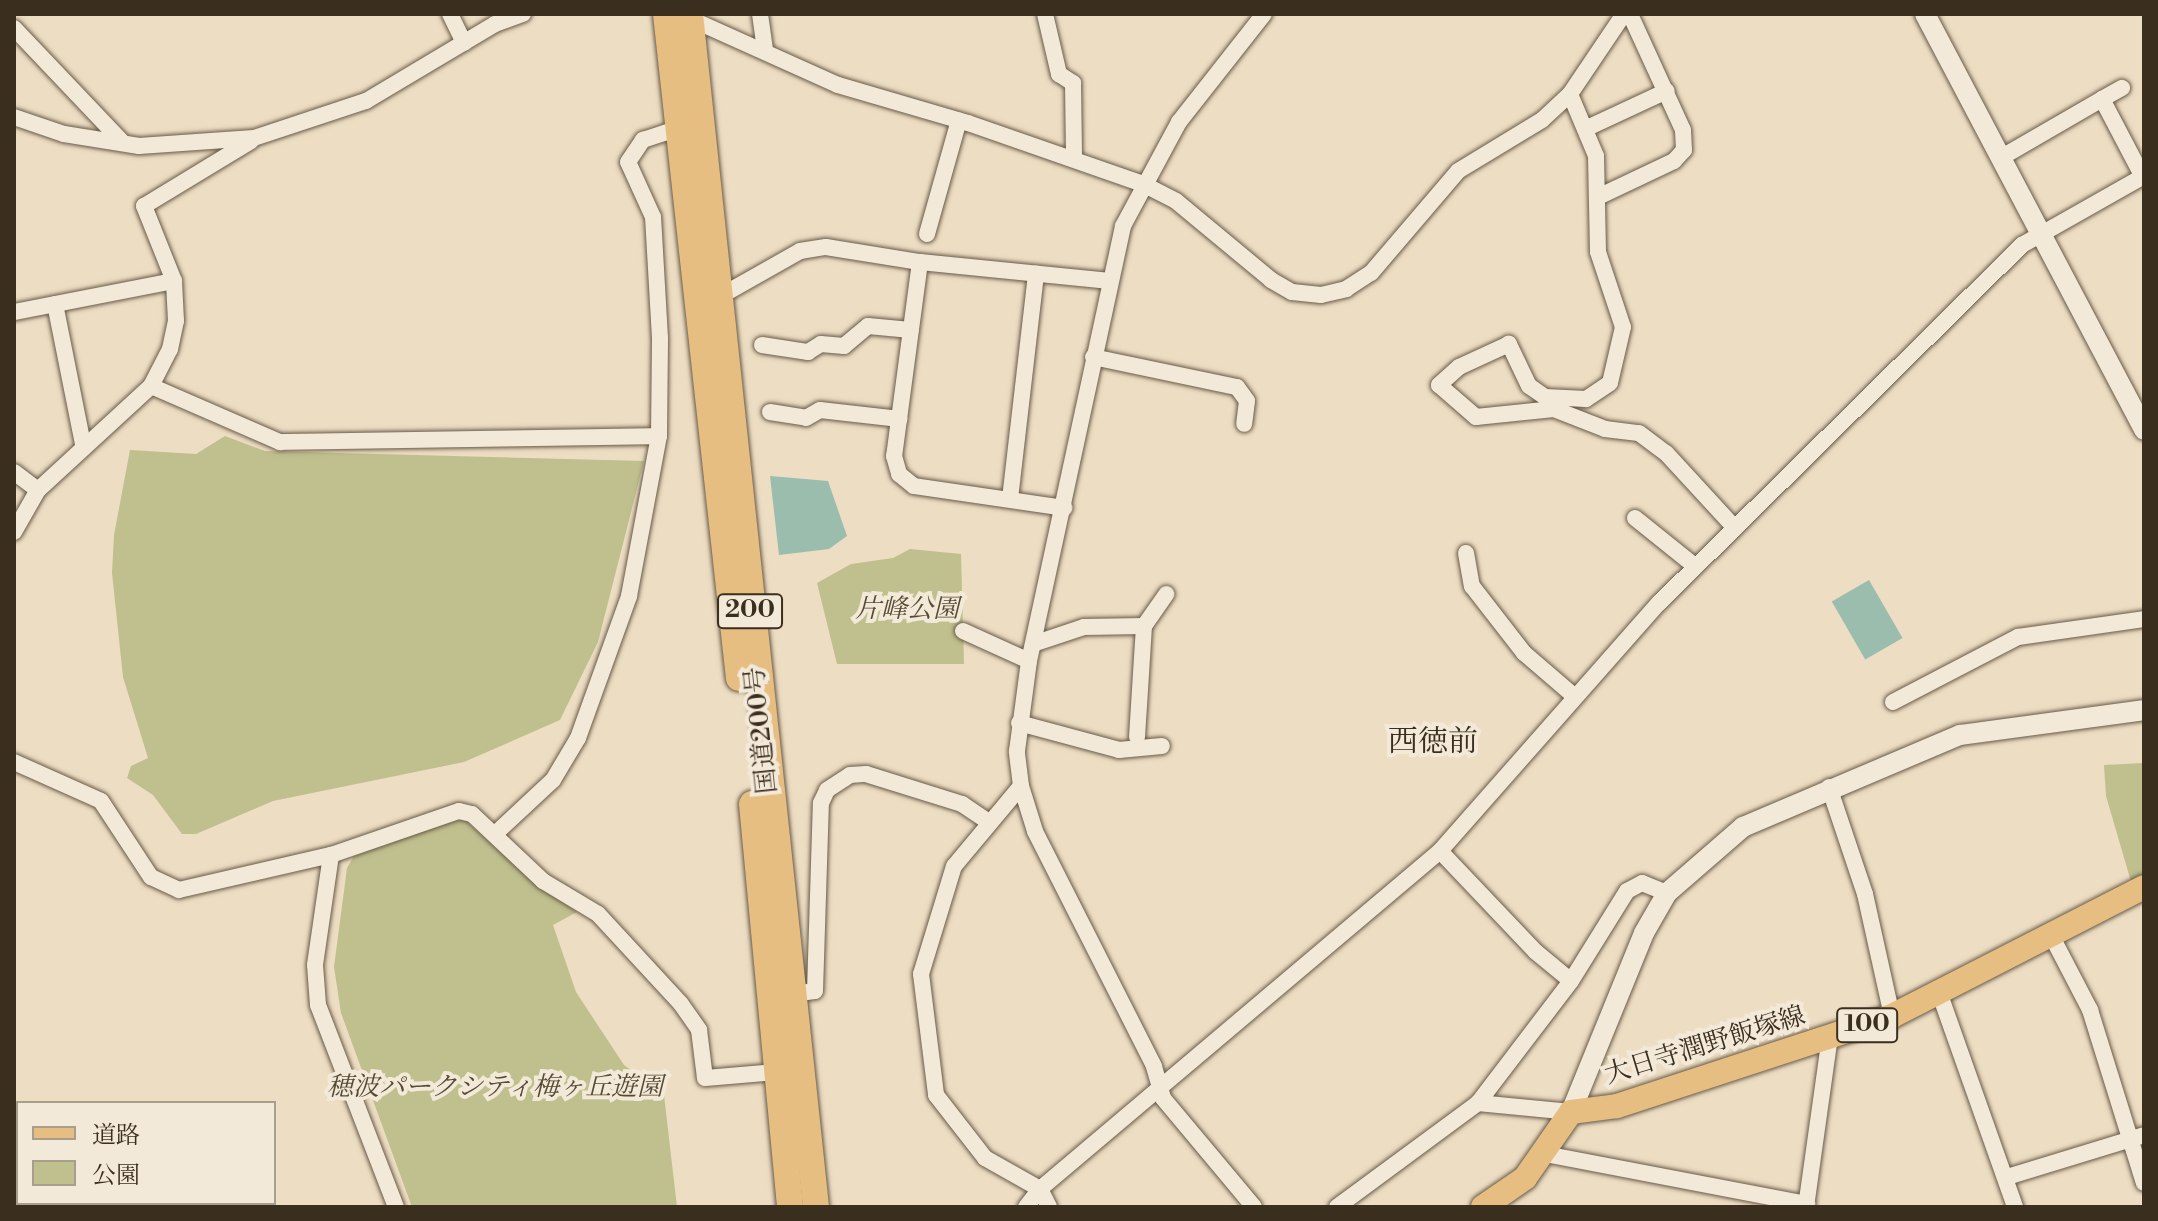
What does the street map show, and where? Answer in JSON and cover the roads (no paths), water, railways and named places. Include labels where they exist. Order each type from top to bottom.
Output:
[{"type":"highway","name":"国道200号","points":[[682,16],[689,126],[790,1207]]},
{"type":"highway","name":"国道200号","points":[[689,126],[717,298],[816,1207]]},
{"type":"main road","name":"大日寺潤野飯塚線","points":[[1571,1112],[1617,1106],[1892,1016],[2144,887]]},
{"type":"main road","points":[[1483,1207],[1512,1190],[1545,1154],[1571,1112]]},
{"type":"street","points":[[450,14],[464,43]]},
{"type":"street","points":[[14,117],[64,134],[157,147],[254,138],[366,101],[464,43],[523,14]]},
{"type":"street","points":[[760,14],[765,51]]},
{"type":"street","points":[[1045,14],[1059,74],[1073,83],[1074,158]]},
{"type":"street","points":[[1254,1207],[1168,1107],[1154,1066],[1053,870],[1021,786],[1019,723],[1029,661],[1123,226],[1179,122],[1264,14]]},
{"type":"street","points":[[682,16],[838,85],[959,120],[1143,184],[1176,201],[1271,280],[1292,292],[1321,295],[1346,289],[1371,273],[1458,171],[1542,120],[1570,94],[1624,14]]},
{"type":"street","points":[[1598,197],[1681,156],[1683,130],[1630,14]]},
{"type":"street","points":[[1925,14],[2144,430]]},
{"type":"street","points":[[1937,37],[1939,14]]},
{"type":"street","points":[[14,28],[123,143]]},
{"type":"street","points":[[2002,157],[2122,88]]},
{"type":"street","points":[[1585,129],[1667,91]]},
{"type":"street","points":[[1570,94],[1600,171],[1598,252],[1623,327],[1610,383],[1586,399],[1545,397],[1529,386],[1509,344],[1459,367],[1439,385],[1476,417],[1554,409],[1605,429],[1649,437],[1734,527]]},
{"type":"street","points":[[1026,1207],[1040,1189],[1440,851],[1574,696],[1695,566],[2022,245],[2144,176],[2102,99]]},
{"type":"street","points":[[927,234],[959,120]]},
{"type":"street","points":[[495,834],[553,780],[578,738],[629,596],[659,436],[653,217],[628,162],[643,140],[689,126]]},
{"type":"street","points":[[14,532],[38,490],[83,444],[151,386],[174,336],[174,281],[144,206],[254,138]]},
{"type":"street","points":[[717,298],[786,257],[813,249],[1110,281]]},
{"type":"street","points":[[920,262],[894,456],[904,481],[1064,508]]},
{"type":"street","points":[[1010,499],[1036,273]]},
{"type":"street","points":[[14,312],[174,281]]},
{"type":"street","points":[[55,304],[83,444]]},
{"type":"street","points":[[762,345],[808,352],[821,344],[844,346],[868,326],[911,330]]},
{"type":"street","points":[[1093,357],[1237,387],[1247,401],[1244,424]]},
{"type":"street","points":[[151,386],[280,442],[659,436]]},
{"type":"street","points":[[770,412],[806,418],[820,410],[899,419]]},
{"type":"street","points":[[14,472],[38,490]]},
{"type":"street","points":[[1635,518],[1695,566]]},
{"type":"street","points":[[1466,553],[1472,586],[1524,653],[1574,696]]},
{"type":"street","points":[[1137,737],[1144,626],[1166,594]]},
{"type":"street","points":[[1893,702],[2018,637],[2144,619]]},
{"type":"street","points":[[1033,644],[1084,627],[1144,626]]},
{"type":"street","points":[[963,631],[1029,661]]},
{"type":"street","points":[[1478,1103],[1571,1112],[1644,933],[1667,893],[1743,827],[1829,787],[1960,735],[2144,710]]},
{"type":"street","points":[[1019,723],[1119,750],[1162,746]]},
{"type":"street","points":[[14,762],[101,801],[151,877],[163,887],[179,890],[331,855],[459,811],[472,814],[543,881],[598,914],[681,1004],[699,1030],[705,1078],[777,1072]]},
{"type":"street","points":[[791,994],[815,991],[821,803],[827,790],[850,775],[866,774],[962,804],[989,822]]},
{"type":"street","points":[[1021,786],[954,866],[925,949],[921,974],[936,1095],[985,1158],[1040,1189],[1049,1207]]},
{"type":"street","points":[[1829,787],[1865,894],[1892,1016]]},
{"type":"street","points":[[1440,851],[1536,952],[1571,981]]},
{"type":"street","points":[[331,855],[315,965],[318,1005],[396,1207]]},
{"type":"street","points":[[1337,1207],[1478,1103],[1571,981],[1627,891],[1642,883],[1667,893]]},
{"type":"street","points":[[2050,933],[2090,1010],[2137,1138],[2144,1183]]},
{"type":"street","points":[[1939,992],[2007,1177],[2015,1207]]},
{"type":"street","points":[[1545,1154],[1806,1205],[1830,1037]]},
{"type":"street","points":[[2007,1177],[2137,1138]]},
{"type":"district","name":"西徳前","points":[[1433,742]]},
{"type":"park label","name":"片峰公園","points":[[907,610]]},
{"type":"park label","name":"穂波パークシティ梅ヶ丘遊園","points":[[495,1088]]}]
